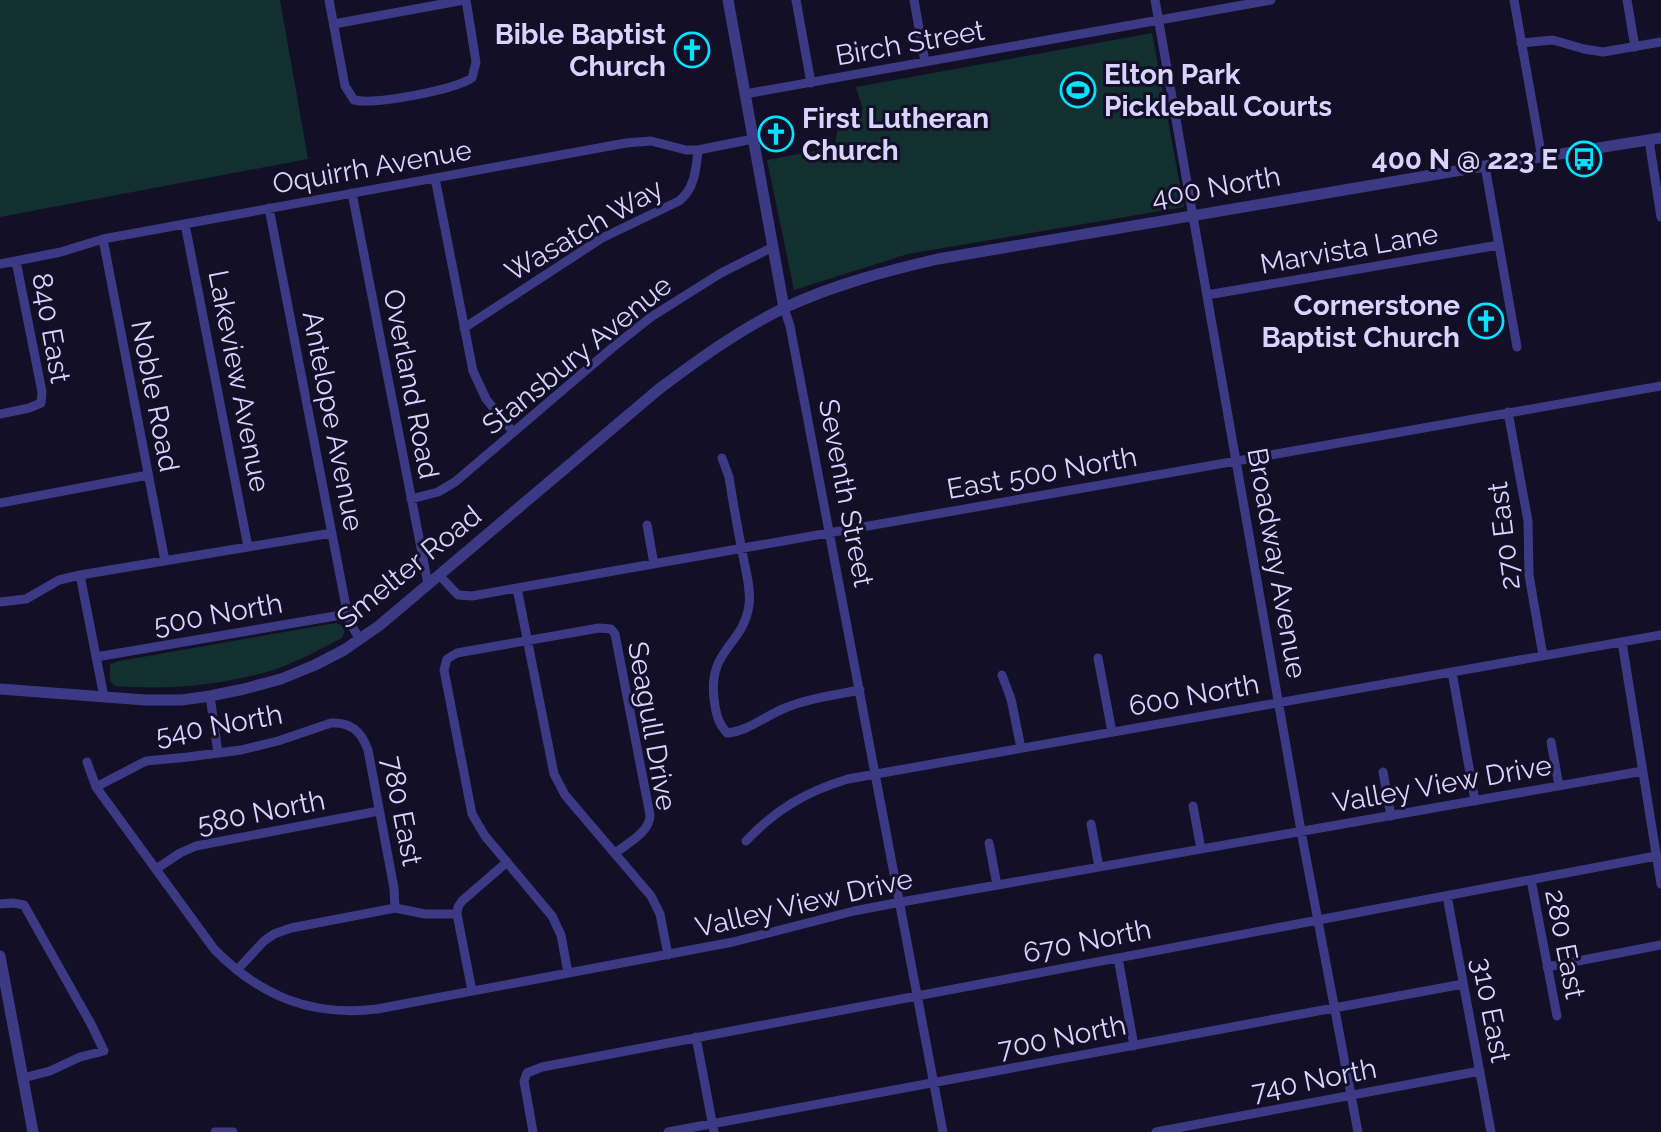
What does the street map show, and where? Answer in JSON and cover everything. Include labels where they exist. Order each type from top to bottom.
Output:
[{"type":"street","points":[[329,0],[345,86],[354,100],[371,102],[457,86],[472,78],[476,62],[465,0],[334,24]]},
{"type":"street","name":"Seventh Street","points":[[728,0],[784,308],[830,533],[943,1132]]},
{"type":"street","points":[[796,0],[811,83]]},
{"type":"street","points":[[914,0],[925,62]]},
{"type":"street","name":"Broadway Avenue","points":[[1155,0],[1301,831],[1358,1132]]},
{"type":"street","name":"Birch Street","points":[[745,94],[1271,0]]},
{"type":"street","points":[[1514,0],[1542,158]]},
{"type":"street","points":[[1627,0],[1635,47]]},
{"type":"street","points":[[1521,43],[1553,40],[1603,52],[1661,42]]},
{"type":"street","name":"Oquirrh Avenue","points":[[0,264],[61,252],[103,239],[638,142],[651,141],[698,150],[753,139]]},
{"type":"street","points":[[1655,139],[1661,217]]},
{"type":"street","name":"400 North","points":[[784,308],[842,286],[910,266],[1193,215],[1655,139]]},
{"type":"street","name":"Wasatch Way","points":[[464,328],[602,238],[685,196],[692,184],[698,150]]},
{"type":"street","points":[[1485,166],[1517,347]]},
{"type":"street","points":[[435,178],[473,371],[486,399],[513,432]]},
{"type":"street","name":"Overland Road","points":[[352,193],[428,584]]},
{"type":"street","name":"Antelope Avenue","points":[[269,208],[347,614],[360,639]]},
{"type":"street","name":"Lakeview Avenue","points":[[185,224],[248,547]]},
{"type":"street","name":"Noble Road","points":[[103,239],[165,561]]},
{"type":"street","name":"Marvista Lane","points":[[1207,295],[1499,245]]},
{"type":"street","name":"Stansbury Avenue","points":[[411,499],[450,486],[651,317],[721,273],[773,247]]},
{"type":"street","name":"840 East","points":[[0,414],[41,403],[42,392],[16,261]]},
{"type":"street","name":"Smelter Road","points":[[0,689],[182,700],[244,689],[315,665],[360,639],[697,360],[784,308]]},
{"type":"street","name":"East 500 North","points":[[439,575],[458,595],[464,597],[1661,386]]},
{"type":"street","name":"270 East","points":[[1508,412],[1528,521],[1529,575],[1543,656]]},
{"type":"street","points":[[722,458],[729,477],[749,592],[747,614],[741,628],[720,656],[713,679],[718,719],[727,733],[743,731],[789,706],[860,690]]},
{"type":"street","points":[[0,503],[148,475]]},
{"type":"street","points":[[647,525],[654,564]]},
{"type":"street","points":[[0,602],[26,599],[59,580],[80,575],[332,533]]},
{"type":"street","points":[[80,575],[104,697]]},
{"type":"street","points":[[517,588],[554,774],[565,795],[655,902],[668,955]]},
{"type":"street","name":"500 North","points":[[96,657],[347,614]]},
{"type":"street","name":"Seagull Drive","points":[[528,641],[599,628],[611,629],[615,634],[650,823],[615,853]]},
{"type":"street","name":"600 North","points":[[746,841],[776,813],[798,799],[835,783],[1661,635]]},
{"type":"street","points":[[528,641],[457,653],[447,659],[444,670],[470,808],[481,831],[556,922],[568,973]]},
{"type":"street","points":[[1622,642],[1661,884]]},
{"type":"street","points":[[1098,658],[1112,732]]},
{"type":"street","points":[[1452,672],[1475,801]]},
{"type":"street","points":[[1002,675],[1011,699],[1021,748]]},
{"type":"street","points":[[210,696],[218,753]]},
{"type":"street","name":"540 North","points":[[96,787],[146,761],[218,753],[278,741],[331,723],[354,727]]},
{"type":"street","name":"780 East","points":[[354,727],[368,750],[395,908]]},
{"type":"street","points":[[1551,742],[1559,786]]},
{"type":"street","name":"Valley View Drive","points":[[87,762],[96,787],[214,949],[261,988],[312,1008],[338,1011],[377,1009],[668,955],[901,902],[1643,771]]},
{"type":"street","points":[[1383,772],[1391,816]]},
{"type":"street","points":[[1193,806],[1201,849]]},
{"type":"street","name":"580 North","points":[[156,869],[196,846],[379,811]]},
{"type":"street","points":[[1091,824],[1099,867]]},
{"type":"street","points":[[989,843],[997,885]]},
{"type":"street","name":"670 North","points":[[533,1132],[524,1087],[527,1073],[542,1067],[1656,856]]},
{"type":"street","points":[[472,991],[458,907],[507,862]]},
{"type":"street","name":"280 East","points":[[1531,880],[1557,1016]]},
{"type":"street","name":"310 East","points":[[1447,896],[1491,1132]]},
{"type":"street","points":[[0,904],[24,905],[104,1051],[23,1078]]},
{"type":"street","points":[[237,970],[264,941],[291,928],[395,908],[425,914],[457,914]]},
{"type":"street","points":[[1547,967],[1661,945]]},
{"type":"street","points":[[0,956],[33,1132]]},
{"type":"street","points":[[1118,958],[1134,1046]]},
{"type":"street","name":"700 North","points":[[668,1132],[714,1128],[921,1084],[1463,984]]},
{"type":"street","points":[[696,1037],[714,1128]]},
{"type":"street","name":"740 North","points":[[1156,1132],[1480,1071]]},
{"type":"street","points":[[215,1132],[233,1132]]},
{"type":"green space","points":[[0,0],[280,0],[308,159],[0,217]]},
{"type":"green space","points":[[1152,33],[1184,207],[908,254],[794,290],[767,160],[835,147],[839,116],[863,110],[856,87]]},
{"type":"green space","points":[[336,623],[345,631],[342,638],[263,673],[208,684],[171,687],[115,686],[110,681],[110,664],[119,661]]},
{"type":"place","name":"Bible Baptist Church","points":[[692,50]]},
{"type":"place","name":"Elton Park Pickleball Courts","points":[[1078,90]]},
{"type":"place","name":"First Lutheran Church","points":[[776,134]]},
{"type":"place","name":"400 N @ 223 E","points":[[1584,159]]},
{"type":"place","name":"Cornerstone Baptist Church","points":[[1486,321]]}]
